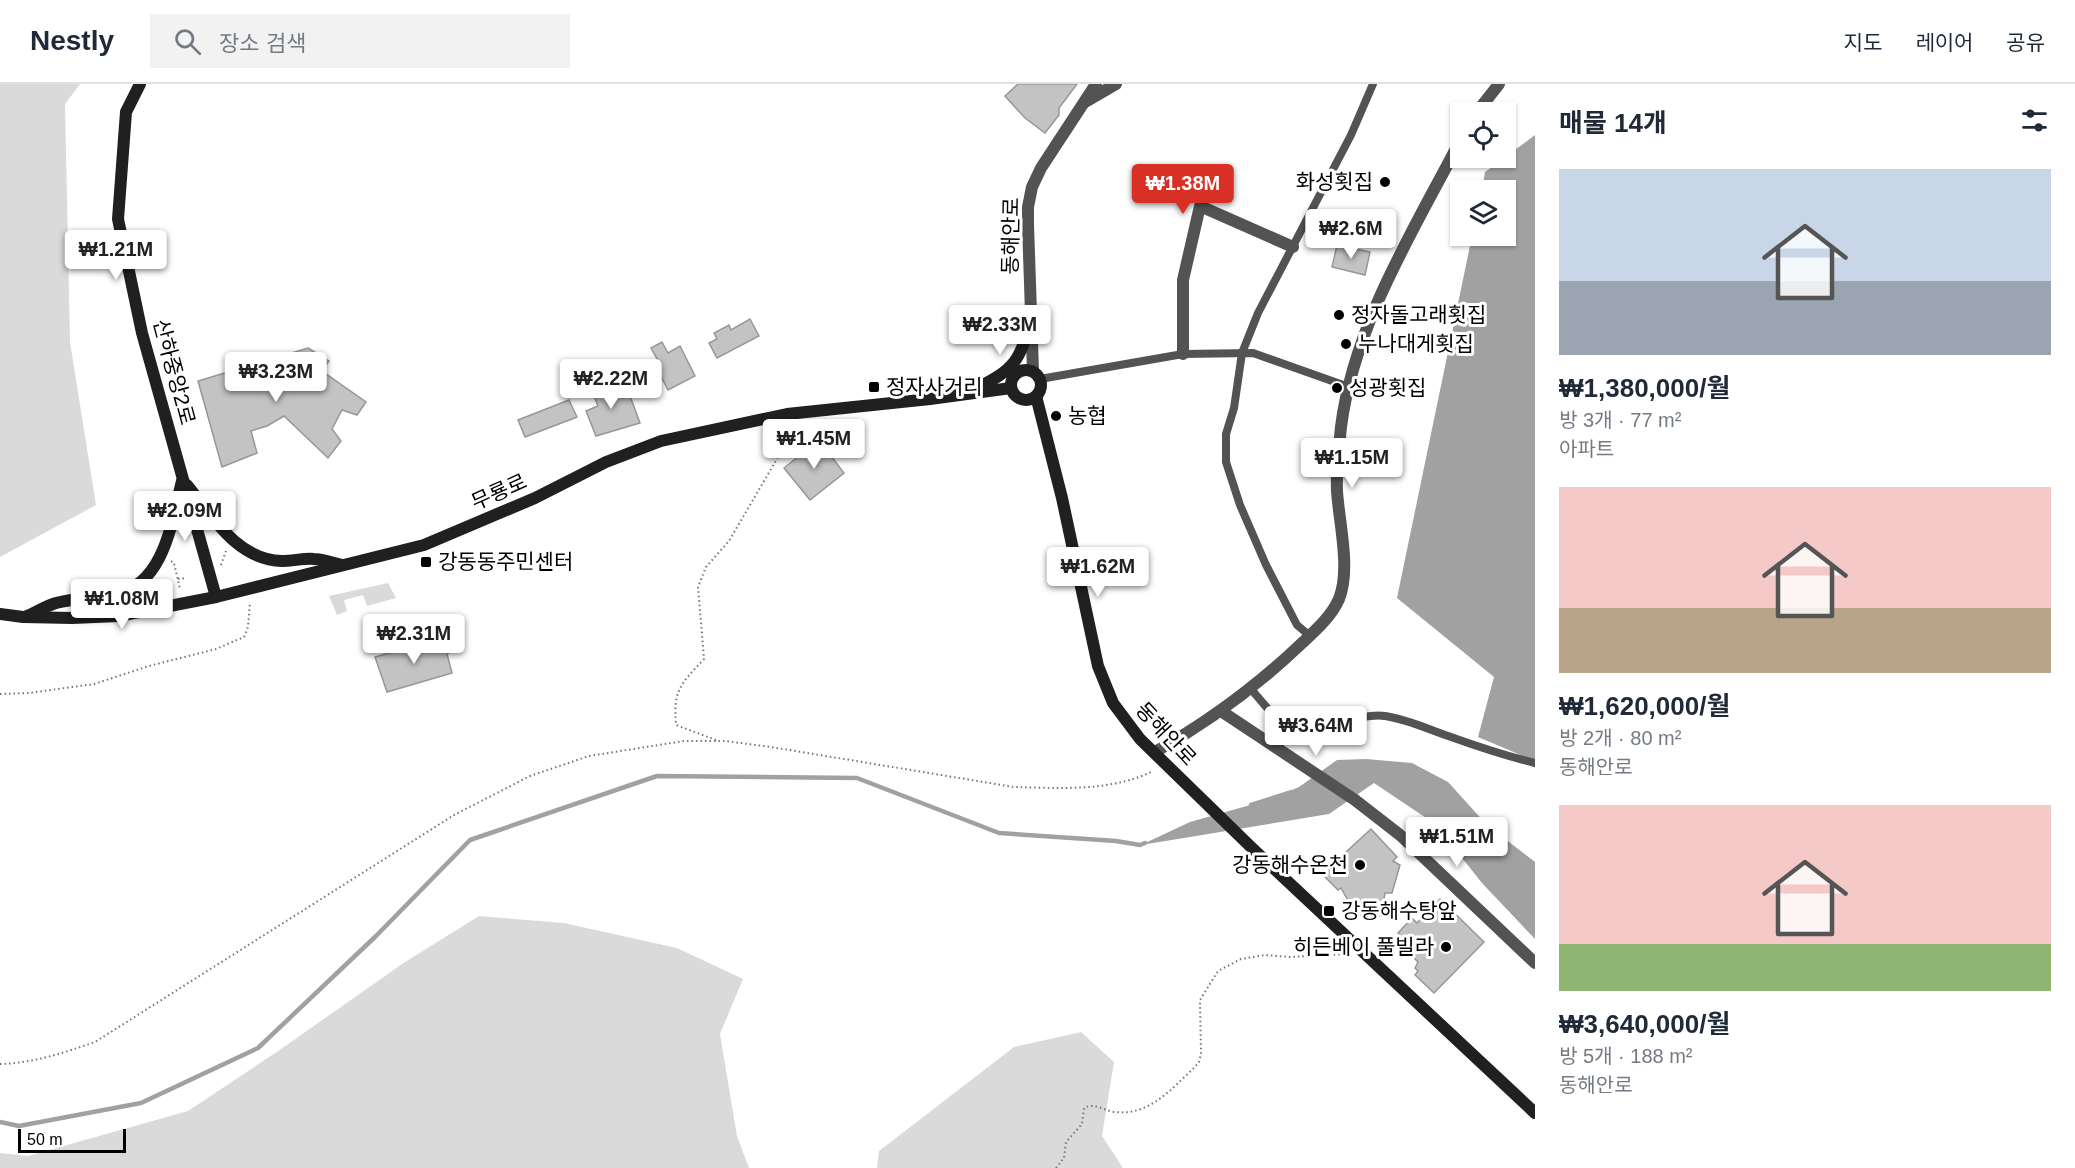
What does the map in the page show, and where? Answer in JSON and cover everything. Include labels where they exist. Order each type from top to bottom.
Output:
[{"type":"main road","name":"산하중앙2로","points":[[140,84],[126,112],[118,219],[142,333],[216,597]]},
{"type":"main road","points":[[968,393],[1003,375],[1013,364],[1026,338],[1031,316]]},
{"type":"main road","points":[[1023,370],[1036,375],[1041,388],[1036,396],[1030,400],[1016,396],[1011,388],[1011,381],[1016,373],[1023,370]]},
{"type":"main road","name":"무룡로","points":[[0,614],[72,618],[118,615],[216,597],[423,545],[535,498],[606,462],[661,441],[787,414],[1011,388]]},
{"type":"main road","name":"동해안로","points":[[1036,396],[1062,498],[1098,666],[1113,703],[1131,728],[1188,786],[1362,952]]},
{"type":"main road","points":[[183,479],[222,529],[239,545],[258,556],[280,561],[315,559],[344,565]]},
{"type":"main road","points":[[23,617],[56,603],[119,594],[136,585],[158,562],[183,479]]},
{"type":"main road","points":[[1362,952],[1535,1113]]},
{"type":"street","name":"동해안로","points":[[1036,375],[1031,316],[1028,207],[1032,187],[1041,168],[1096,84]]},
{"type":"street","points":[[1086,102],[1116,84]]},
{"type":"street","points":[[1486,102],[1499,84]]},
{"type":"street","points":[[1155,752],[1221,711],[1250,688],[1310,636],[1328,617],[1339,600],[1344,573],[1337,466],[1349,387],[1361,346],[1378,303],[1397,261],[1450,160]]},
{"type":"street","points":[[1183,354],[1183,280],[1200,206],[1293,247]]},
{"type":"street","points":[[1221,711],[1355,800],[1400,835],[1535,963]]},
{"type":"lane","points":[[1310,636],[1297,625],[1266,565],[1240,505],[1226,462],[1226,434],[1233,408],[1242,353],[1258,313],[1351,135],[1373,84]]},
{"type":"lane","points":[[1036,375],[1183,354],[1253,353],[1349,387]]},
{"type":"lane","points":[[1250,688],[1276,717],[1294,729],[1310,729],[1360,717],[1384,716],[1409,722],[1491,752],[1535,763]]},
{"type":"path","points":[[718,741],[676,725],[674,703],[683,682],[704,659],[698,587],[706,567],[729,541],[804,412]]},
{"type":"path","points":[[220,568],[226,551]]},
{"type":"path","points":[[169,560],[174,562],[180,589]]},
{"type":"path","points":[[178,579],[186,578]]},
{"type":"path","points":[[0,694],[29,693],[94,684],[159,663],[216,649],[244,637],[248,627],[250,589]]},
{"type":"path","points":[[0,1064],[44,1059],[95,1042],[454,815],[530,776],[589,756],[684,741],[718,741],[771,747],[1014,787],[1074,788],[1138,778],[1167,764]]},
{"type":"path","points":[[1056,1168],[1064,1158],[1066,1142],[1082,1124],[1084,1108],[1089,1105],[1112,1112],[1129,1113],[1140,1110],[1164,1096],[1199,1062],[1202,1030],[1200,1000],[1218,971],[1241,959],[1265,956],[1334,956],[1362,952]]},
{"type":"shaded area","points":[[0,84],[80,84],[65,104],[70,342],[96,505],[0,557]]},
{"type":"shaded area","points":[[1535,135],[1535,761],[1478,737],[1494,677],[1397,598],[1470,246],[1516,246],[1516,180],[1484,180],[1485,172],[1490,168],[1516,168],[1516,149]]},
{"type":"shaded area","points":[[388,583],[396,598],[367,606],[363,595],[344,600],[347,611],[337,615],[329,596]]},
{"type":"shaded area","points":[[1366,759],[1412,763],[1448,782],[1487,825],[1535,862],[1535,939],[1482,883],[1435,824],[1374,783],[1329,814],[1141,845],[1190,822],[1268,800],[1299,787],[1337,760]]},
{"type":"shaded area","points":[[479,916],[564,923],[677,948],[743,979],[720,1034],[737,1136],[749,1168],[0,1168],[0,1153],[28,1156],[188,1111],[405,962]]},
{"type":"shaded area","points":[[1081,1032],[1114,1062],[1102,1136],[1123,1168],[877,1168],[879,1151],[1014,1047]]},
{"type":"building","points":[[1018,84],[1077,84],[1059,108],[1059,115],[1045,133],[1025,118],[1005,96]]},
{"type":"building","points":[[1337,245],[1370,252],[1365,275],[1332,267]]},
{"type":"building","points":[[750,319],[759,336],[717,358],[709,343],[717,339],[714,333],[729,325],[731,330]]},
{"type":"building","points":[[662,342],[668,353],[680,346],[695,376],[668,390],[653,361],[657,359],[651,348]]},
{"type":"building","points":[[308,348],[329,361],[322,371],[366,402],[357,415],[342,410],[332,429],[341,441],[328,458],[284,416],[267,426],[251,431],[257,453],[222,467],[198,381]]},
{"type":"building","points":[[615,381],[622,398],[630,396],[640,423],[596,436],[586,411],[598,406],[591,389]]},
{"type":"building","points":[[569,400],[577,417],[525,437],[518,420]]},
{"type":"building","points":[[819,440],[844,473],[810,500],[784,468]]},
{"type":"building","points":[[443,638],[450,652],[447,654],[452,673],[387,692],[375,657]]},
{"type":"building","name":"강동해수온천","points":[[1371,829],[1397,857],[1393,861],[1400,865],[1392,893],[1385,893],[1381,916],[1356,915],[1341,888],[1338,890],[1322,874]]},
{"type":"building","name":"히든베이 풀빌라","points":[[1440,899],[1484,942],[1434,993],[1415,975],[1418,971],[1415,968],[1418,962],[1412,956],[1417,951],[1398,933],[1412,918],[1417,923]]},
{"type":"waterway","points":[[0,1122],[19,1126],[141,1103],[258,1048],[376,936],[470,840],[657,776],[857,778],[999,833],[1116,841],[1140,845],[1145,843]]},
{"type":"waterway","points":[[1251,805],[1292,792]]},
{"type":"place","name":"화성횟집","points":[[1385,182]]},
{"type":"place","name":"정자돌고래횟집","points":[[1339,315]]},
{"type":"place","name":"누나대게횟집","points":[[1346,344]]},
{"type":"place","name":"정자사거리","points":[[874,387]]},
{"type":"place","name":"성광횟집","points":[[1337,388]]},
{"type":"place","name":"농협","points":[[1056,416]]},
{"type":"place","name":"강동동주민센터","points":[[426,562]]},
{"type":"place","name":"강동해수온천","points":[[1360,865]]},
{"type":"place","name":"강동해수탕앞","points":[[1329,911]]},
{"type":"place","name":"히든베이 풀빌라","points":[[1446,947]]}]
